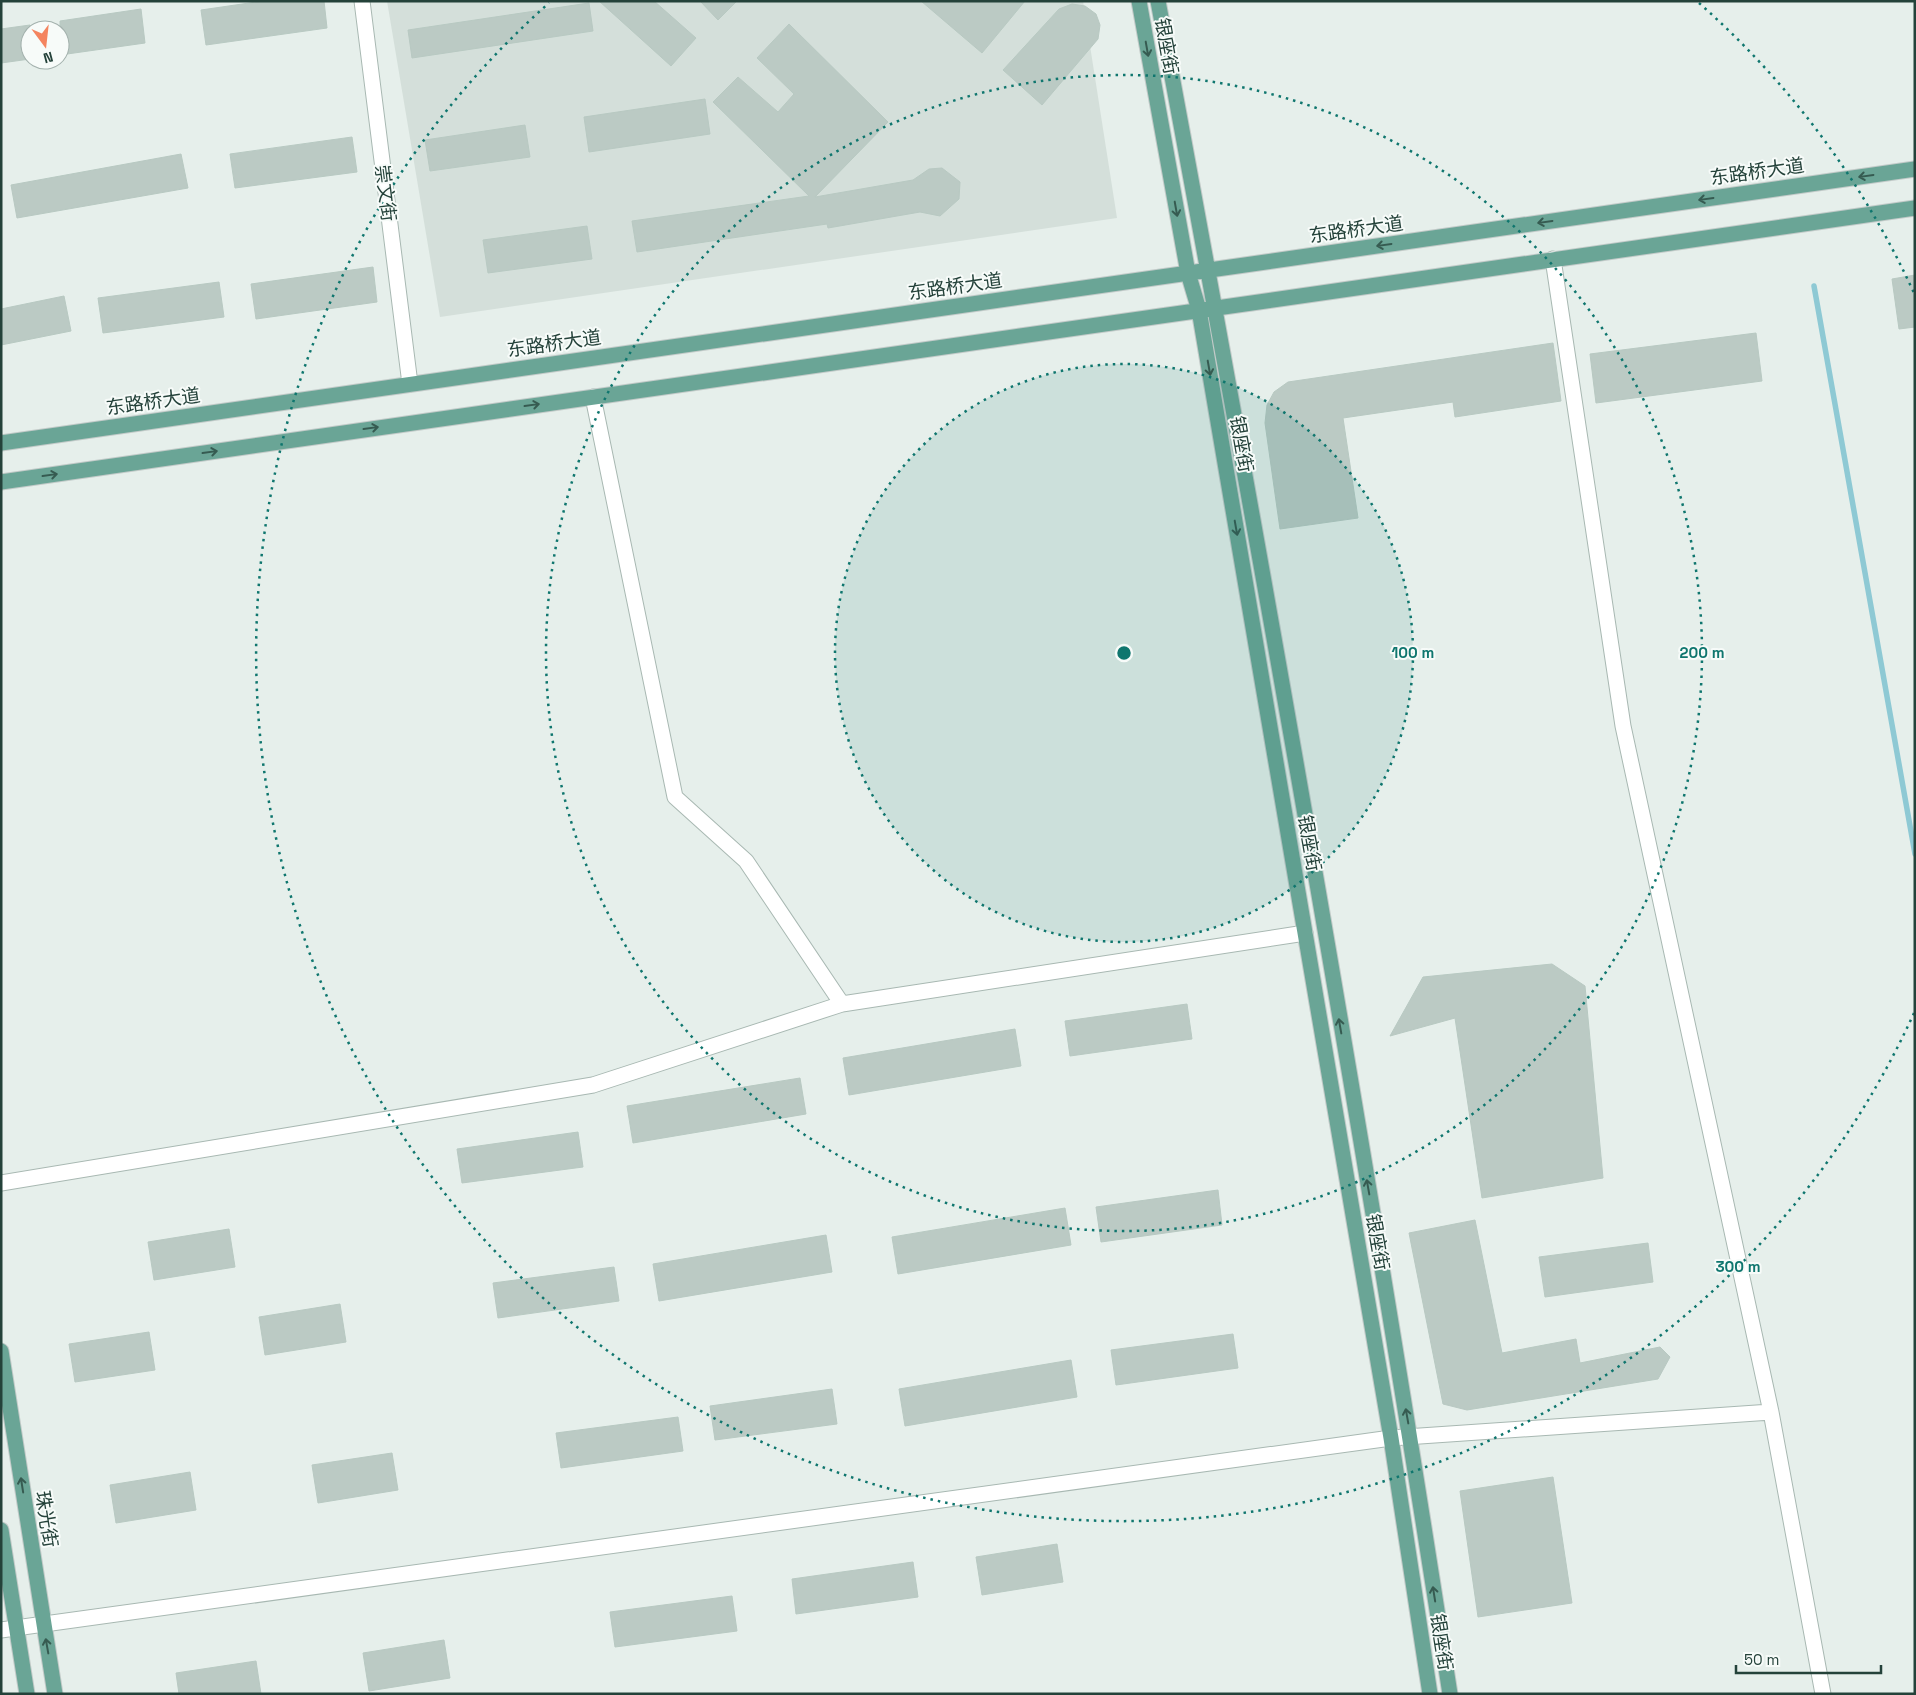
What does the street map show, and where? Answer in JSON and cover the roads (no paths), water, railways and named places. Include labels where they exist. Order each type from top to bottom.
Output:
[{"type":"main road","name":"银座街","points":[[1139,1],[1188,273],[1199,310],[1391,1438],[1430,1694]]},
{"type":"main road","points":[[1158,1],[1215,308],[1410,1436],[1450,1694]]},
{"type":"main road","name":"东路桥大道","points":[[1,443],[1915,169]]},
{"type":"main road","points":[[1,482],[1915,208]]},
{"type":"main road","name":"珠光街","points":[[1,1351],[55,1694]]},
{"type":"main road","points":[[1,1530],[8,1629],[27,1694]]},
{"type":"street","name":"崇文街","points":[[362,1],[410,384]]},
{"type":"street","points":[[1553,259],[1623,726],[1771,1412],[1823,1694]]},
{"type":"street","points":[[593,397],[675,797],[746,861],[842,1004]]},
{"type":"street","points":[[1,1183],[593,1085],[842,1004],[1305,933]]},
{"type":"street","points":[[8,1629],[1391,1438],[1771,1412]]},
{"type":"waterway","points":[[1814,286],[1915,854]]}]
